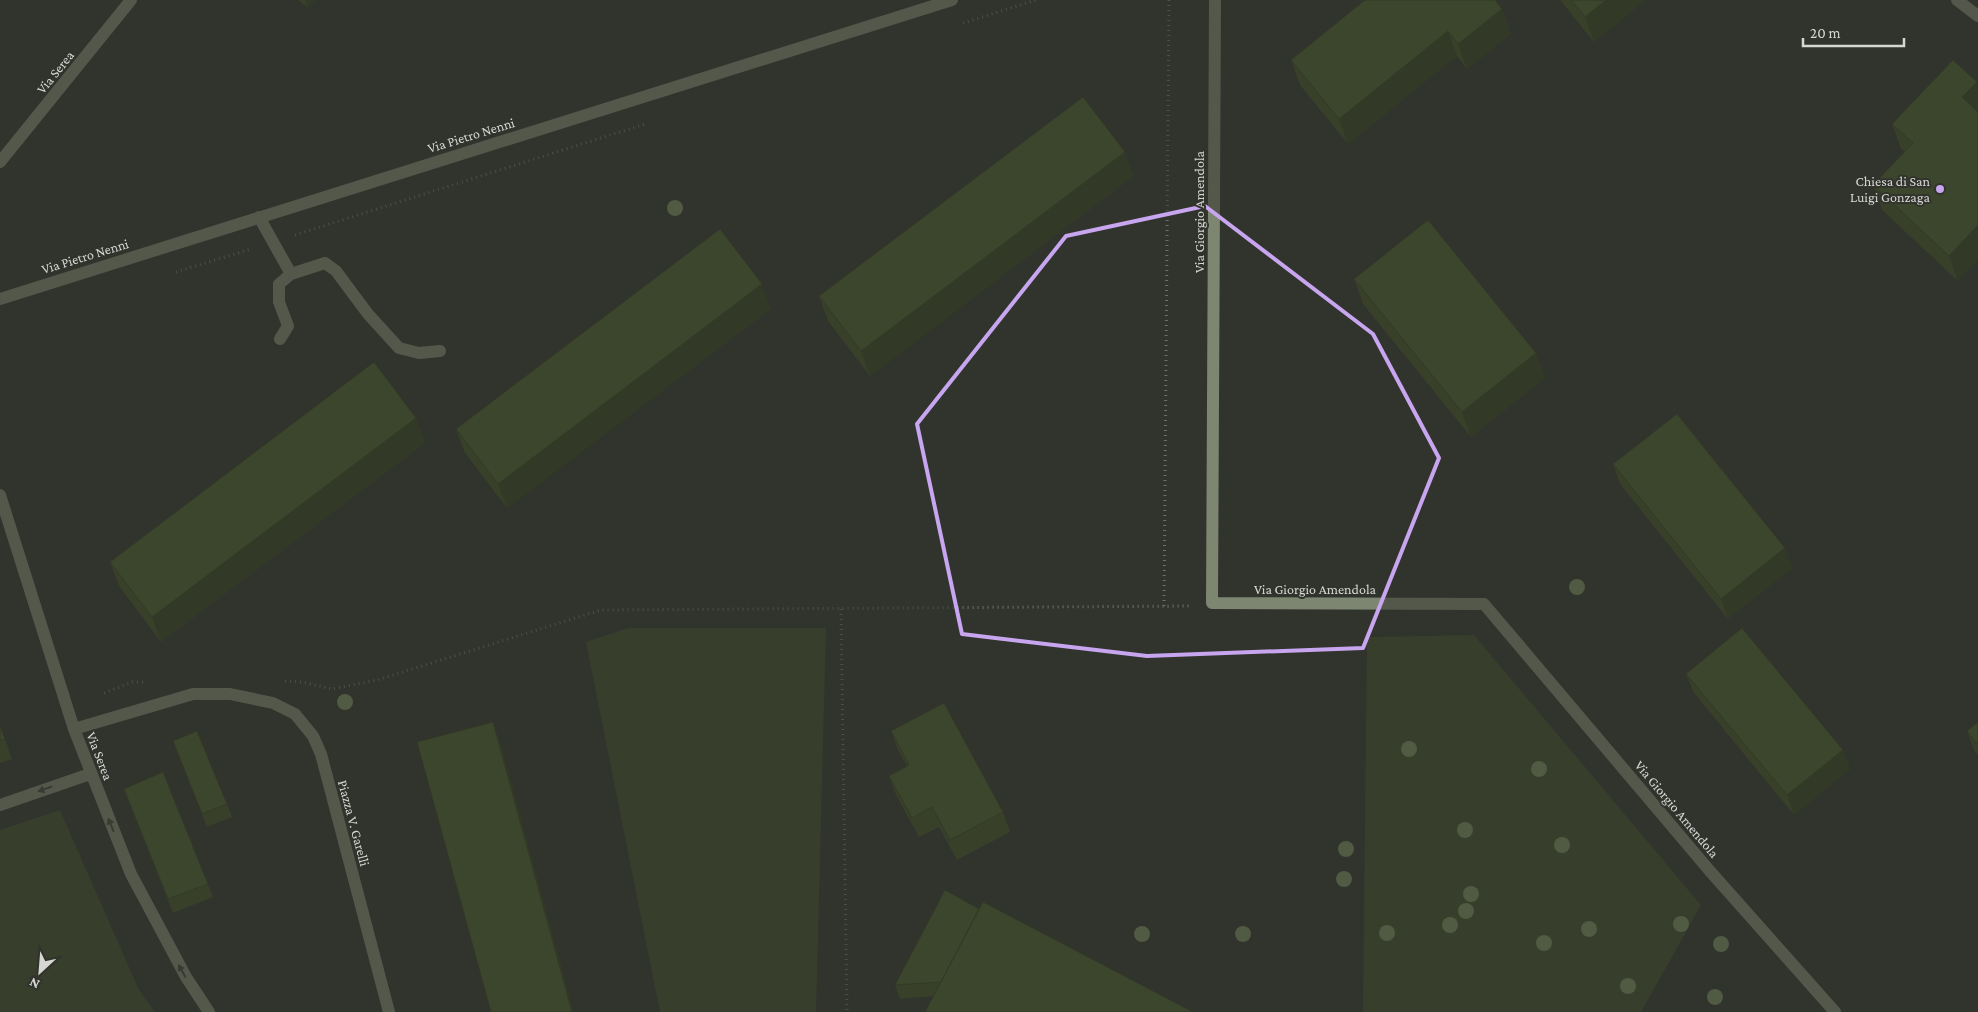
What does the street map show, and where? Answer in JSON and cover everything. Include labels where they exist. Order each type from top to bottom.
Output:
[{"type":"street","name":"Via Serea","points":[[0,162],[132,0]]},
{"type":"street","name":"Via Pietro Nenni","points":[[0,299],[952,0]]},
{"type":"street","name":"Via Giorgio Amendola","points":[[1215,0],[1212,604],[1484,604],[1703,862],[1835,1012]]},
{"type":"street","points":[[1956,0],[1978,16]]},
{"type":"street","points":[[259,218],[291,274]]},
{"type":"street","points":[[280,339],[288,326],[279,302],[279,284],[291,274],[326,263],[336,271],[368,314],[398,348],[419,353],[440,350]]},
{"type":"street","name":"Via Serea","points":[[0,495],[74,729],[130,874],[186,977],[209,1012]]},
{"type":"street","name":"Piazza V. Garelli","points":[[74,729],[193,694],[230,694],[272,703],[296,714],[313,736],[321,754],[388,1012]]},
{"type":"street","points":[[0,805],[90,774]]},
{"type":"path","points":[[1164,606],[1170,0]]},
{"type":"path","points":[[302,682],[332,689],[377,680],[601,610],[1164,606],[1212,604]]},
{"type":"path","points":[[841,609],[847,1012]]},
{"type":"highlighted area","points":[[1205,206],[1373,334],[1439,458],[1363,648],[1147,656],[962,634],[917,424],[1066,236]]},
{"type":"green space","points":[[628,628],[826,628],[816,1012],[660,1012],[586,642]]},
{"type":"green space","points":[[1474,635],[1701,905],[1641,1012],[1363,1012],[1367,637]]},
{"type":"green space","points":[[60,810],[139,990],[155,1012],[0,1012],[0,830]]},
{"type":"building","points":[[1365,0],[1495,0],[1502,9],[1458,44],[1448,31],[1339,119],[1291,60]]},
{"type":"building","points":[[1571,0],[1606,0],[1585,17]]},
{"type":"building","name":"Chiesa di San Luigi Gonzaga","points":[[1953,60],[1977,82],[1962,97],[1978,112],[1978,225],[1949,256],[1873,185],[1913,143],[1892,124]]},
{"type":"building","points":[[1083,97],[1125,152],[861,351],[819,296]]},
{"type":"building","points":[[1428,220],[1536,353],[1462,412],[1354,279]]},
{"type":"building","points":[[720,229],[762,284],[498,484],[456,429]]},
{"type":"building","points":[[374,362],[416,418],[152,617],[110,562]]},
{"type":"building","points":[[1677,414],[1785,548],[1721,599],[1613,464]]},
{"type":"building","points":[[1742,628],[1843,750],[1787,795],[1686,674]]},
{"type":"building","points":[[944,703],[1003,812],[950,840],[932,807],[912,818],[889,776],[909,765],[891,731]]},
{"type":"building","points":[[493,722],[572,1012],[491,1012],[417,742]]},
{"type":"building","points":[[1978,722],[1978,745],[1967,731]]},
{"type":"building","points":[[0,725],[5,739],[0,741]]},
{"type":"building","points":[[197,731],[227,804],[202,814],[173,741]]},
{"type":"building","points":[[163,772],[208,884],[168,899],[124,789]]},
{"type":"building","points":[[945,890],[979,909],[941,982],[895,985]]},
{"type":"building","points":[[983,902],[1193,1012],[925,1012]]},
{"type":"place","name":"Chiesa di San Luigi Gonzaga","points":[[1940,189]]}]
